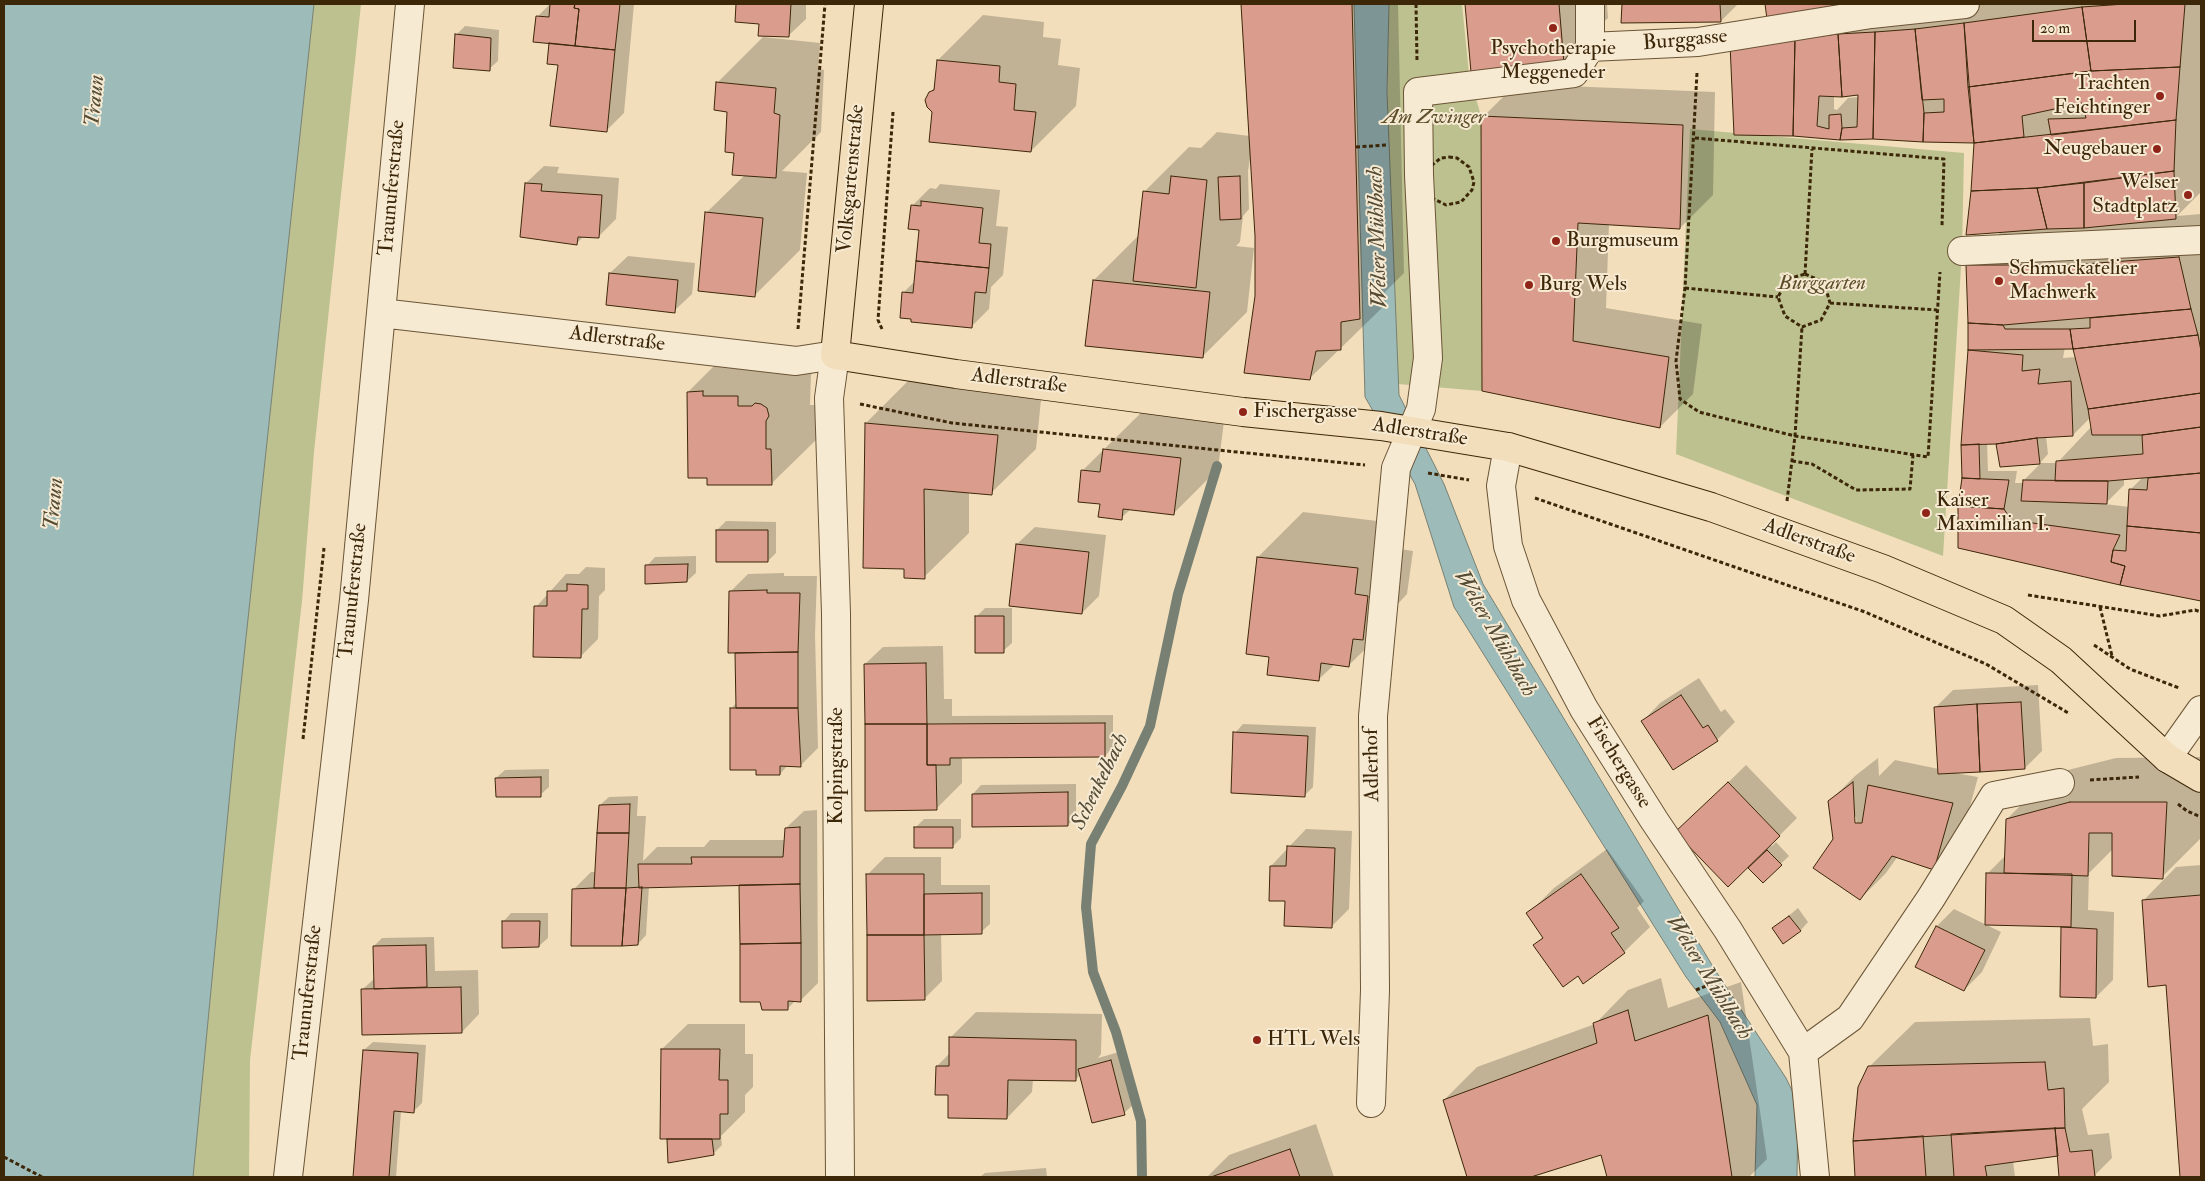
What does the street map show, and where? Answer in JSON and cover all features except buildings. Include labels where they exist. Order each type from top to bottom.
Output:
[{"type":"main road","name":"Volksgartenstraße","points":[[835,355],[869,4]]},
{"type":"main road","name":"Adlerstraße","points":[[835,355],[965,375],[1233,410],[1381,426],[1418,424],[1508,447],[1711,507],[1883,569],[2004,620],[2060,660],[2167,758],[2201,778]]},
{"type":"street","name":"Traunuferstraße","points":[[288,1177],[352,610],[410,4]]},
{"type":"street","points":[[1418,424],[1428,358],[1419,175],[1418,92],[1574,73],[1590,47],[1590,4]]},
{"type":"street","name":"Burggasse","points":[[1590,47],[1698,42],[1871,14],[1965,4]]},
{"type":"street","points":[[1962,251],[2201,240]]},
{"type":"street","name":"Adlerstraße","points":[[381,313],[796,361],[835,355]]},
{"type":"street","name":"Kolpingstraße","points":[[835,355],[829,398],[836,613],[840,1177]]},
{"type":"street","name":"Adlerhof","points":[[1370,1103],[1375,990],[1373,716],[1396,468],[1418,424]]},
{"type":"street","name":"Fischergasse","points":[[1508,447],[1501,486],[1508,546],[1530,608],[1584,709],[1654,820],[1728,930],[1803,1052],[1815,1177]]},
{"type":"street","points":[[2167,758],[2201,710]]},
{"type":"street","points":[[1803,1052],[1850,1018],[1931,898],[1994,796],[2060,783]]},
{"type":"path","points":[[796,361],[825,4]]},
{"type":"path","points":[[1416,4],[1418,92]]},
{"type":"path","points":[[1698,42],[1695,138],[1685,288],[1676,361],[1680,399],[1699,412],[1795,436],[1928,457],[1940,267]]},
{"type":"path","points":[[878,320],[894,103]]},
{"type":"path","points":[[1695,138],[1944,159],[1942,232]]},
{"type":"path","points":[[1805,274],[1812,148]]},
{"type":"path","points":[[1805,274],[1824,282],[1830,303],[1821,320],[1802,327],[1785,316],[1778,297],[1788,279],[1805,274]]},
{"type":"path","points":[[1685,288],[1778,297]]},
{"type":"path","points":[[1830,303],[1937,310]]},
{"type":"path","points":[[1787,503],[1795,436],[1802,327]]},
{"type":"path","points":[[829,398],[952,423],[1396,468]]},
{"type":"path","points":[[1792,461],[1812,464],[1856,490],[1910,489],[1913,455]]},
{"type":"path","points":[[1443,475],[1501,486],[1865,612],[1986,664],[2073,716]]},
{"type":"path","points":[[2028,595],[2160,616],[2195,610],[2201,612]]},
{"type":"path","points":[[2100,607],[2113,657]]},
{"type":"path","points":[[2060,783],[2147,776]]},
{"type":"path","points":[[2174,800],[2187,812],[2201,818]]},
{"type":"path","points":[[1696,990],[1728,977]]},
{"type":"path","points":[[4,1157],[42,1177]]},
{"type":"green space","points":[[314,4],[361,4],[314,452],[302,601],[250,1060],[249,1177],[193,1177],[235,740]]},
{"type":"green space","name":"Am Zwinger","points":[[1389,4],[1462,4],[1469,74],[1481,116],[1482,391],[1398,384],[1387,121]]},
{"type":"green space","name":"Burggarten","points":[[1690,129],[1964,153],[1962,251],[1943,556],[1676,454]]},
{"type":"water","name":"Traun","points":[[4,4],[314,4],[235,740],[193,1177],[4,1177]]},
{"type":"water","name":"Welser Mühlbach","points":[[1354,4],[1389,4],[1387,92],[1399,395],[1444,484],[1483,584],[1715,970],[1786,1078],[1798,1103],[1797,1177],[1755,1177],[1757,1105],[1720,1022],[1686,977],[1454,607],[1415,484],[1365,397]]},
{"type":"waterway","name":"Schenkelbach","points":[[1142,1177],[1141,1121],[1116,1032],[1093,972],[1086,907],[1091,844],[1122,786],[1150,726],[1178,594],[1217,466]]},
{"type":"place","name":"Psychotherapie Meggeneder","points":[[1553,28]]},
{"type":"place","name":"Trachten Feichtinger","points":[[2160,96]]},
{"type":"place","name":"Neugebauer","points":[[2157,149]]},
{"type":"place","name":"Welser Stadtplatz","points":[[2188,195]]},
{"type":"place","name":"Burgmuseum","points":[[1556,241]]},
{"type":"place","name":"Schmuckatelier Machwerk","points":[[1999,281]]},
{"type":"place","name":"Burg Wels","points":[[1529,285]]},
{"type":"place","name":"Fischergasse","points":[[1243,412]]},
{"type":"place","name":"Kaiser Maximilian I.","points":[[1926,513]]},
{"type":"place","name":"HTL Wels","points":[[1257,1040]]}]
